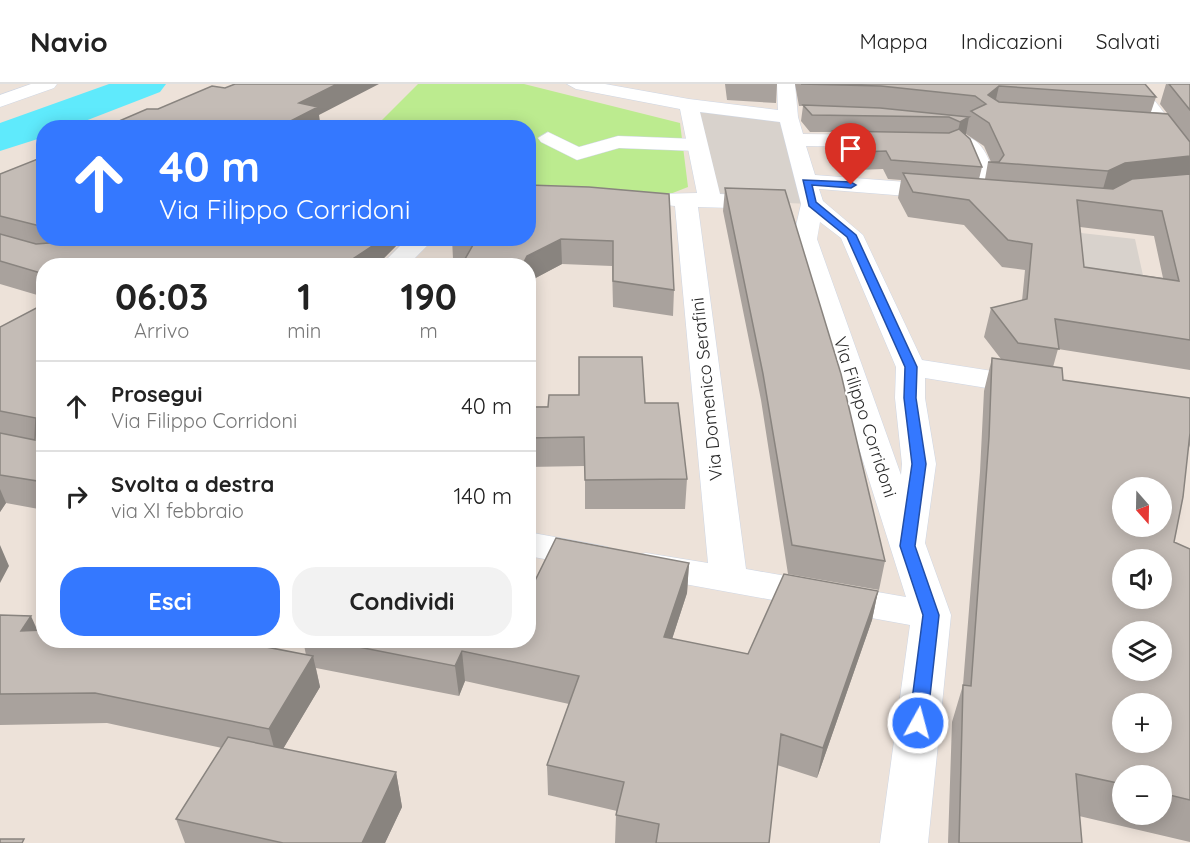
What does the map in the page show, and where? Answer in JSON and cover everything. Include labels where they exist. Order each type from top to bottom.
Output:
[{"type":"street","points":[[0,101],[48,84]]},
{"type":"street","points":[[1133,84],[1158,112],[1166,129],[1190,160]]},
{"type":"street","points":[[589,85],[689,105],[715,100],[788,115],[811,114]]},
{"type":"street","points":[[809,193],[788,115],[786,89],[810,94]]},
{"type":"street","name":"Via Domenico Serafini","points":[[689,105],[698,145],[698,200],[728,579]]},
{"type":"street","points":[[1143,128],[1166,129]]},
{"type":"street","points":[[536,137],[548,138],[584,129],[618,142]]},
{"type":"street","points":[[809,193],[890,176],[986,180],[977,154],[964,131],[942,142]]},
{"type":"street","points":[[548,138],[577,154],[618,142],[698,145]]},
{"type":"street","points":[[795,140],[897,141]]},
{"type":"street","points":[[638,198],[698,200],[809,193],[1005,197]]},
{"type":"street","name":"Via Filippo Corridoni","points":[[809,193],[851,235],[911,367],[910,398],[919,464],[908,546]]},
{"type":"street","name":"Via Filippo Corridoni","points":[[809,193],[805,239],[908,546]]},
{"type":"street","points":[[401,258],[414,246]]},
{"type":"street","points":[[911,367],[1059,390]]},
{"type":"street","points":[[536,545],[931,615]]},
{"type":"street","points":[[904,843],[931,615],[908,546]]},
{"type":"green space","points":[[418,84],[524,84],[680,123],[688,187],[670,194],[536,192],[536,120],[382,120]]},
{"type":"shaded area","points":[[689,105],[788,117],[812,204],[710,200]]},
{"type":"shaded area","points":[[1081,233],[1135,239],[1149,303],[1067,293],[1062,238],[1082,240]]},
{"type":"building","points":[[235,84],[337,84],[299,103],[318,107],[293,120],[122,120],[147,109],[158,109],[212,86],[225,88]]},
{"type":"building","points":[[801,84],[1145,84],[1156,97],[999,86],[988,95],[999,102],[1168,114],[1190,142],[1190,156],[1125,163],[1108,171],[988,162],[999,162],[1004,155],[989,123],[971,111],[986,104],[975,96],[881,86]]},
{"type":"building","points":[[1169,84],[1190,84],[1190,110]]},
{"type":"building","points":[[803,105],[880,108],[969,117],[960,122],[949,117],[812,115]]},
{"type":"building","points":[[959,129],[970,139],[982,167],[891,160],[886,151],[859,152],[833,131],[949,133]]},
{"type":"building","points":[[36,160],[36,225],[0,216],[0,174]]},
{"type":"building","points":[[903,173],[1113,189],[1132,179],[1190,174],[1190,340],[1055,319],[1059,349],[1018,343],[991,308],[1027,299],[1032,244],[1008,240],[969,200],[913,192]],"holes":[[[1077,200],[1162,211],[1179,281],[1084,267]]]},
{"type":"building","points":[[536,185],[669,194],[674,290],[613,281],[613,241],[561,239],[526,258],[466,258],[472,246],[536,246]]},
{"type":"building","points":[[725,188],[785,190],[841,374],[885,561],[792,545],[763,374]]},
{"type":"building","points":[[0,234],[36,244],[36,246],[372,246],[354,258],[36,258],[36,272],[0,261]]},
{"type":"building","points":[[36,308],[36,418],[0,411],[0,327]]},
{"type":"building","points":[[579,357],[642,357],[645,403],[678,403],[687,479],[585,480],[584,437],[536,438],[536,407],[548,407],[549,395],[579,395]]},
{"type":"building","points":[[992,358],[1062,368],[1063,380],[1190,398],[1190,433],[1183,497],[1174,542],[1190,549],[1190,800],[1172,796],[1172,765],[1112,765],[1112,782],[1076,774],[1082,843],[959,843],[963,685],[971,686],[989,437]]},
{"type":"building","points":[[36,418],[36,481],[0,475],[0,433],[35,440]]},
{"type":"building","points":[[556,538],[689,563],[664,637],[748,654],[784,574],[878,591],[823,748],[781,734],[769,843],[656,843],[659,824],[616,815],[624,782],[547,765],[579,676],[462,651],[455,666],[364,648],[536,648],[536,579]]},
{"type":"building","points":[[0,615],[31,616],[21,631],[36,630],[36,648],[272,648],[313,656],[269,729],[95,693],[0,694]]},
{"type":"building","points":[[228,737],[396,772],[362,843],[283,843],[176,819]]},
{"type":"building","points":[[0,839],[24,839],[22,843],[0,843]]},
{"type":"waterway","points":[[49,120],[146,84]]},
{"type":"waterway","points":[[0,138],[36,125]]},
{"type":"route","points":[[851,185],[806,182],[812,204],[851,235],[911,367],[910,398],[919,464],[908,546],[931,615],[918,723]]}]
